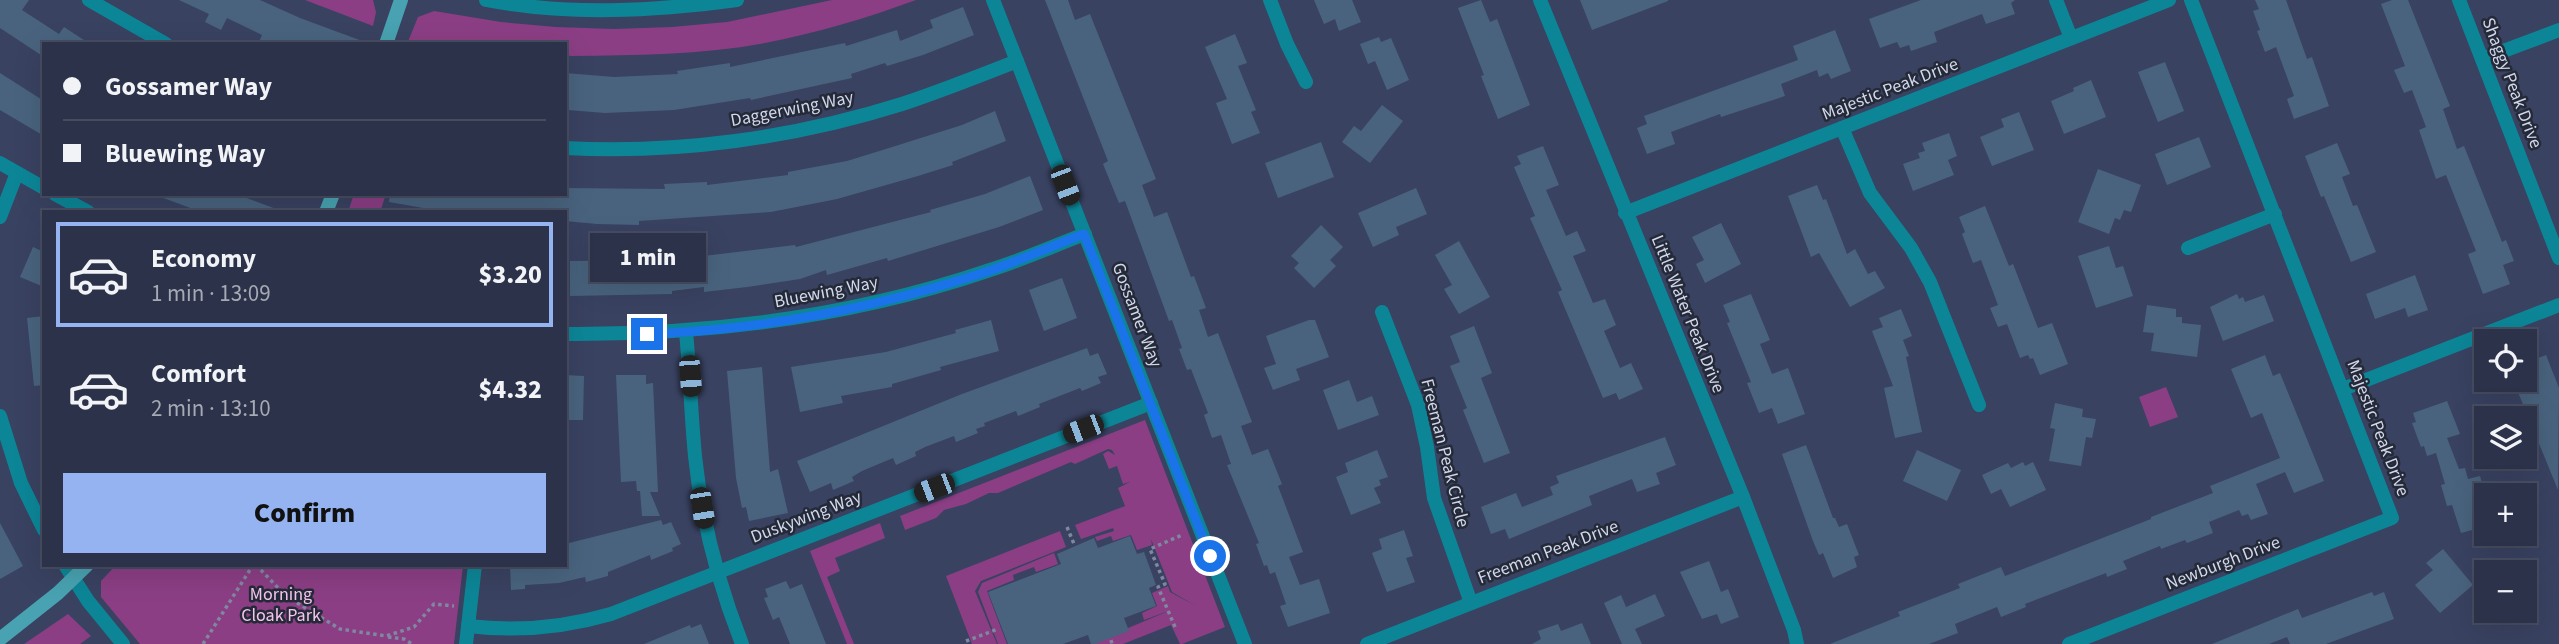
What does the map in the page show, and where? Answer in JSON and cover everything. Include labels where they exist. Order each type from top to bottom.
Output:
[{"type":"street","points":[[89,0],[162,42]]},
{"type":"street","points":[[387,42],[401,0]]},
{"type":"street","points":[[486,0],[566,9],[632,10],[737,0]]},
{"type":"street","name":"Gossamer Way","points":[[993,0],[1245,644]]},
{"type":"street","points":[[1270,0],[1287,44],[1306,82]]},
{"type":"street","name":"Little Water Peak Drive","points":[[1540,0],[1743,497],[1797,644]]},
{"type":"street","points":[[2056,0],[2071,38]]},
{"type":"street","name":"Majestic Peak Drive","points":[[1625,213],[2169,0]]},
{"type":"street","name":"Majestic Peak Drive","points":[[2191,0],[2392,517]]},
{"type":"street","name":"Shaggy Peak Drive","points":[[2459,0],[2559,258]]},
{"type":"street","points":[[2482,60],[2559,30]]},
{"type":"street","name":"Daggerwing Way","points":[[567,148],[633,149],[684,146],[778,134],[900,104],[1017,61]]},
{"type":"street","points":[[1842,128],[1874,200],[1924,271],[1979,405]]},
{"type":"street","points":[[0,163],[42,187]]},
{"type":"street","points":[[0,217],[17,173]]},
{"type":"street","points":[[59,196],[84,210]]},
{"type":"street","points":[[2188,248],[2275,214]]},
{"type":"street","name":"Bluewing Way","points":[[567,334],[686,332],[757,325],[885,300],[991,270],[1084,234]]},
{"type":"street","points":[[2343,389],[2559,305]]},
{"type":"street","name":"Freeman Peak Circle","points":[[1382,312],[1418,405],[1427,447],[1433,498],[1471,603]]},
{"type":"street","points":[[686,332],[695,456],[705,525],[722,595],[742,644]]},
{"type":"street","name":"Duskywing Way","points":[[468,626],[508,630],[547,628],[611,614],[1151,403]]},
{"type":"street","points":[[0,416],[21,483],[42,526]]},
{"type":"street","name":"Freeman Peak Drive","points":[[1367,644],[1743,497]]},
{"type":"street","name":"Newburgh Drive","points":[[2069,644],[2392,517]]},
{"type":"street","points":[[66,567],[88,601],[123,644]]},
{"type":"street","points":[[0,639],[85,567]]},
{"type":"street","points":[[466,644],[475,567]]},
{"type":"path","points":[[1067,527],[1074,544]]},
{"type":"path","points":[[1175,627],[1158,587],[1165,584],[1150,549],[1182,535]]},
{"type":"path","points":[[203,644],[254,567]]},
{"type":"path","points":[[257,567],[286,596],[340,629],[386,636],[412,644]]},
{"type":"path","points":[[386,636],[414,627],[434,604],[460,607]]},
{"type":"path","points":[[966,642],[998,629]]},
{"type":"green space","points":[[305,0],[373,0],[376,12],[373,26]]},
{"type":"green space","points":[[832,0],[916,0],[804,35],[741,47],[693,52],[571,56],[567,55],[567,42],[408,42],[418,17],[434,11],[501,22],[556,27],[614,29],[727,22]]},
{"type":"green space","points":[[353,196],[385,196],[381,210],[349,210]]},
{"type":"green space","points":[[2166,387],[2178,417],[2150,427],[2139,397]]},
{"type":"green space","points":[[1145,420],[1225,627],[1182,644],[1171,625],[1123,644],[1090,644],[1171,610],[1144,620],[1142,613],[1157,606],[1152,593],[1168,586],[1170,592],[1196,606],[1172,592],[1151,539],[1152,545],[1137,550],[1131,535],[1113,541],[1111,536],[1097,541],[1095,537],[1114,531],[1113,528],[1081,539],[1075,525],[1125,506],[1118,488],[1130,482],[1123,484],[1117,466],[1109,469],[1103,454],[1108,451],[1115,455],[1112,450],[1108,449],[1075,464],[1071,462],[998,493],[989,493],[966,504],[944,510],[936,518],[905,530],[900,516]]},
{"type":"green space","points":[[880,523],[885,538],[835,558],[840,571],[827,577],[854,644],[847,644],[810,551]]},
{"type":"green space","points":[[1060,531],[1066,547],[981,581],[975,591],[997,644],[972,644],[946,576]]},
{"type":"green space","points":[[1054,553],[1058,564],[1036,572],[1034,567],[1013,575],[1014,580],[987,591],[1007,644],[998,644],[978,592],[982,583]]},
{"type":"green space","name":"Morning Cloak Park","points":[[114,567],[463,567],[454,644],[140,644],[101,597],[101,581]]},
{"type":"green space","points":[[68,614],[91,636],[80,644],[24,644]]},
{"type":"building","points":[[0,0],[29,0],[22,10],[59,34],[64,27],[87,42],[42,42],[42,56],[0,28]]},
{"type":"building","points":[[179,0],[260,0],[365,42],[259,42],[262,35],[227,18],[221,30],[205,22],[209,14]]},
{"type":"building","points":[[1045,0],[1068,0],[1075,20],[1090,14],[1156,179],[1142,185],[1154,217],[1167,212],[1191,277],[1194,276],[1206,308],[1199,310],[1208,337],[1218,333],[1252,422],[1241,426],[1252,455],[1268,449],[1282,484],[1278,486],[1303,552],[1289,557],[1300,585],[1319,579],[1330,613],[1288,627],[1280,606],[1286,604],[1275,572],[1270,574],[1267,565],[1264,566],[1256,544],[1259,543],[1227,465],[1231,464],[1221,435],[1212,438],[1204,415],[1208,413],[1191,369],[1187,370],[1172,320],[1169,321],[1125,201],[1119,203],[1103,164],[1108,161]]},
{"type":"building","points":[[1314,0],[1352,0],[1361,22],[1339,31],[1335,19],[1324,24]]},
{"type":"building","points":[[1481,0],[1490,22],[1497,19],[1530,105],[1498,119],[1458,8]]},
{"type":"building","points":[[1580,0],[1668,0],[1668,1],[1592,30]]},
{"type":"building","points":[[1921,0],[2015,0],[2011,3],[2015,14],[1986,24],[1982,14],[1934,32],[1937,42],[1911,51],[1909,45],[1900,48],[1897,42],[1880,48],[1869,19]]},
{"type":"building","points":[[2255,0],[2286,0],[2307,59],[2312,57],[2329,106],[2294,119],[2287,99],[2294,96],[2276,47],[2265,52],[2257,31],[2260,30],[2253,11],[2259,9]]},
{"type":"building","points":[[2392,0],[2408,0],[2450,106],[2443,109],[2457,149],[2464,146],[2502,242],[2506,240],[2514,261],[2503,265],[2510,284],[2483,294],[2468,254],[2476,251],[2446,175],[2436,179],[2419,130],[2426,127],[2412,90],[2404,93],[2394,70],[2405,66],[2381,4]]},
{"type":"building","points":[[963,7],[974,35],[923,55],[851,74],[852,78],[751,100],[750,98],[674,110],[605,113],[568,110],[567,73],[614,77],[678,74],[677,71],[730,63],[730,67],[845,43],[846,46],[897,30],[900,41],[933,28],[930,20]]},
{"type":"building","points":[[1835,30],[1851,71],[1831,79],[1828,73],[1819,77],[1817,70],[1781,84],[1785,96],[1721,117],[1720,114],[1671,132],[1675,144],[1647,154],[1637,128],[1647,124],[1644,116],[1798,60],[1793,46]]},
{"type":"building","points":[[1235,34],[1247,63],[1238,66],[1256,110],[1251,112],[1260,133],[1232,144],[1216,103],[1227,99],[1205,47]]},
{"type":"building","points":[[1379,37],[1381,42],[1391,38],[1409,80],[1387,90],[1375,61],[1368,64],[1360,44]]},
{"type":"building","points":[[2165,62],[2184,111],[2158,122],[2138,72]]},
{"type":"building","points":[[0,73],[42,100],[42,135],[0,110]]},
{"type":"building","points":[[2091,80],[2106,117],[2064,134],[2051,101]]},
{"type":"building","points":[[1382,105],[1403,121],[1370,163],[1342,142],[1354,126],[1361,131]]},
{"type":"building","points":[[995,111],[1006,141],[952,162],[953,165],[918,176],[837,199],[771,212],[639,221],[639,225],[597,224],[567,221],[567,210],[435,210],[389,202],[390,196],[567,196],[567,188],[665,189],[664,184],[707,182],[707,185],[788,175],[788,172],[847,161],[962,125]]},
{"type":"building","points":[[2019,112],[2034,150],[1992,166],[1980,137],[2004,127],[2001,119]]},
{"type":"building","points":[[1949,133],[1957,156],[1948,160],[1954,175],[1913,191],[1903,164],[1920,158],[1918,153],[1925,151],[1922,143]]},
{"type":"building","points":[[2199,137],[2211,167],[2167,185],[2155,154]]},
{"type":"building","points":[[1321,142],[1334,177],[1278,198],[1265,163]]},
{"type":"building","points":[[2337,143],[2350,174],[2342,177],[2353,206],[2357,205],[2376,252],[2351,262],[2305,156]]},
{"type":"building","points":[[1543,146],[1559,185],[1546,190],[1566,236],[1577,231],[1586,251],[1573,256],[1593,303],[1605,299],[1616,325],[1604,331],[1620,368],[1631,363],[1643,389],[1619,400],[1616,393],[1603,398],[1558,292],[1562,290],[1530,218],[1535,216],[1514,167],[1521,164],[1517,156]]},
{"type":"building","points":[[2098,169],[2141,185],[2131,212],[2124,210],[2120,220],[2115,218],[2109,234],[2078,222]]},
{"type":"building","points":[[1030,176],[1043,210],[999,227],[888,261],[887,258],[827,275],[826,270],[800,279],[704,292],[704,287],[672,291],[672,294],[570,296],[570,261],[670,260],[796,247],[931,212],[930,210],[985,194]]},
{"type":"building","points":[[1817,185],[1823,200],[1826,199],[1847,254],[1855,249],[1868,274],[1875,271],[1885,288],[1850,307],[1819,253],[1811,257],[1788,196]]},
{"type":"building","points":[[1416,188],[1427,214],[1396,227],[1399,235],[1373,247],[1358,213]]},
{"type":"building","points":[[158,196],[241,196],[279,210],[196,210]]},
{"type":"building","points":[[1985,206],[2009,266],[2013,264],[2038,328],[2052,323],[2068,364],[2040,375],[2033,358],[2030,359],[2028,355],[2020,358],[2007,324],[1998,327],[1990,308],[1998,305],[1981,260],[1973,263],[1959,217]]},
{"type":"building","points":[[1721,223],[1741,264],[1705,283],[1696,264],[1704,260],[1692,237]]},
{"type":"building","points":[[1321,225],[1343,247],[1330,260],[1336,266],[1314,288],[1294,268],[1299,263],[1291,256]]},
{"type":"building","points":[[1459,241],[1490,297],[1459,314],[1444,289],[1452,285],[1435,255]]},
{"type":"building","points":[[2109,246],[2116,268],[2123,266],[2133,296],[2096,308],[2078,256]]},
{"type":"building","points":[[33,247],[42,251],[42,286],[20,277]]},
{"type":"building","points":[[2415,275],[2428,310],[2408,317],[2405,308],[2375,319],[2366,294]]},
{"type":"building","points":[[1062,278],[1077,318],[1044,331],[1029,290]]},
{"type":"building","points":[[1751,294],[1770,340],[1760,344],[1772,374],[1788,368],[1805,414],[1778,424],[1772,408],[1759,413],[1747,383],[1751,382],[1727,323],[1730,322],[1723,305]]},
{"type":"building","points":[[2237,294],[2239,299],[2243,297],[2245,302],[2264,295],[2274,321],[2223,341],[2210,307]]},
{"type":"building","points":[[2147,305],[2176,309],[2176,317],[2182,317],[2182,323],[2201,325],[2197,357],[2151,351],[2154,333],[2143,332]]},
{"type":"building","points":[[1901,309],[1912,336],[1903,340],[1909,356],[1906,357],[1922,432],[1895,438],[1884,388],[1893,386],[1872,331],[1883,327],[1879,318]]},
{"type":"building","points":[[42,316],[42,385],[34,386],[27,318]]},
{"type":"building","points":[[991,320],[999,351],[940,367],[941,370],[892,384],[892,387],[841,396],[843,403],[800,412],[791,367],[886,352],[956,333],[955,330]]},
{"type":"building","points":[[1315,320],[1329,357],[1296,369],[1300,380],[1273,390],[1264,368],[1276,364],[1266,336]]},
{"type":"building","points":[[1474,326],[1492,373],[1481,378],[1510,453],[1484,463],[1463,410],[1467,408],[1450,366],[1460,362],[1450,336]]},
{"type":"building","points":[[1087,348],[1090,356],[1098,353],[1107,374],[1098,377],[1101,383],[1039,404],[1040,407],[1018,416],[1016,411],[984,423],[985,426],[976,429],[978,433],[956,442],[954,436],[925,447],[915,452],[916,456],[896,465],[893,458],[862,471],[852,477],[854,481],[833,490],[831,483],[810,492],[797,461],[962,394]]},
{"type":"building","points":[[2265,355],[2273,376],[2280,373],[2324,481],[2294,493],[2285,472],[2256,484],[2268,514],[2251,520],[2248,514],[2242,516],[2239,510],[2209,522],[2213,533],[2187,543],[2185,540],[2161,549],[2160,546],[2123,561],[2127,569],[2107,577],[2106,573],[2025,604],[2026,607],[2001,617],[1997,607],[1955,624],[1958,633],[1929,644],[1830,644],[1900,616],[1898,612],[1960,588],[1958,584],[2001,567],[2005,576],[2151,519],[2213,493],[2210,486],[2280,458],[2262,413],[2251,418],[2231,369]]},
{"type":"building","points":[[2546,355],[2559,388],[2558,490],[2537,439],[2537,406],[2524,406],[2518,392],[2537,392],[2537,358]]},
{"type":"building","points":[[762,367],[770,472],[778,469],[788,513],[749,521],[746,507],[742,508],[736,478],[727,371]]},
{"type":"building","points":[[567,375],[584,376],[583,420],[567,420]]},
{"type":"building","points":[[616,375],[646,375],[646,384],[653,383],[658,492],[650,492],[660,516],[642,516],[640,491],[637,491],[636,481],[621,482]]},
{"type":"building","points":[[1349,380],[1357,402],[1372,396],[1379,415],[1338,430],[1323,390]]},
{"type":"building","points":[[2447,401],[2460,434],[2447,438],[2459,469],[2465,468],[2468,479],[2480,476],[2482,483],[2474,483],[2474,530],[2461,533],[2452,505],[2447,506],[2441,485],[2445,484],[2436,453],[2427,456],[2424,446],[2421,447],[2412,423],[2416,422],[2413,413]]},
{"type":"building","points":[[2055,403],[2083,409],[2082,417],[2096,419],[2092,438],[2086,437],[2081,466],[2049,461],[2055,429],[2050,428]]},
{"type":"building","points":[[1665,437],[1676,465],[1656,473],[1660,484],[1637,492],[1632,479],[1589,496],[1592,505],[1509,539],[1505,529],[1491,534],[1481,507],[1516,493],[1522,507],[1553,495],[1550,487],[1559,483],[1556,476]]},
{"type":"building","points":[[1806,445],[1833,518],[1839,527],[1847,524],[1859,555],[1854,557],[1857,567],[1833,578],[1823,553],[1819,555],[1813,541],[1782,454]]},
{"type":"building","points":[[1377,450],[1388,477],[1379,480],[1381,485],[1374,488],[1381,503],[1351,515],[1336,477],[1348,472],[1345,463]]},
{"type":"building","points":[[1917,450],[1961,470],[1947,501],[1903,481]]},
{"type":"building","points":[[2023,462],[2025,466],[2033,462],[2046,490],[2010,507],[2001,489],[1991,494],[1982,475],[2008,463],[2011,468]]},
{"type":"building","points":[[661,520],[663,525],[671,522],[681,544],[672,548],[673,551],[651,560],[650,555],[608,572],[608,576],[586,582],[585,577],[559,583],[525,585],[525,589],[511,590],[510,567],[567,567],[567,544]]},
{"type":"building","points":[[0,523],[23,566],[0,579]]},
{"type":"building","points":[[1404,530],[1413,556],[1406,558],[1415,582],[1387,592],[1372,553],[1382,549],[1379,539]]},
{"type":"building","points":[[1130,536],[1137,554],[1144,552],[1156,585],[1149,588],[1156,606],[1124,618],[1129,631],[1095,644],[1091,644],[1088,635],[1063,644],[1008,644],[988,592],[1061,564],[1057,554],[1094,538],[1098,548]]},
{"type":"building","points":[[2443,549],[2473,585],[2440,613],[2415,585],[2433,570],[2426,563]]},
{"type":"building","points":[[1709,561],[1721,592],[1728,589],[1739,617],[1721,624],[1717,614],[1702,619],[1680,572]]},
{"type":"building","points":[[786,581],[790,589],[802,584],[826,644],[790,644],[779,617],[773,620],[764,598],[768,597],[765,589]]},
{"type":"building","points":[[2372,592],[2374,596],[2384,592],[2394,619],[2326,644],[2290,644],[2287,637],[2269,644],[2212,644],[2298,609],[2302,618]]},
{"type":"building","points":[[1655,594],[1665,616],[1635,629],[1642,644],[1622,644],[1604,603],[1621,595],[1626,607]]},
{"type":"building","points":[[1582,623],[1591,644],[1532,644],[1541,639],[1538,631],[1558,624],[1561,631]]},
{"type":"building","points":[[701,624],[709,644],[644,644],[690,625],[691,628]]},
{"type":"route","points":[[647,334],[757,325],[885,300],[991,270],[1084,234],[1210,556]]}]
